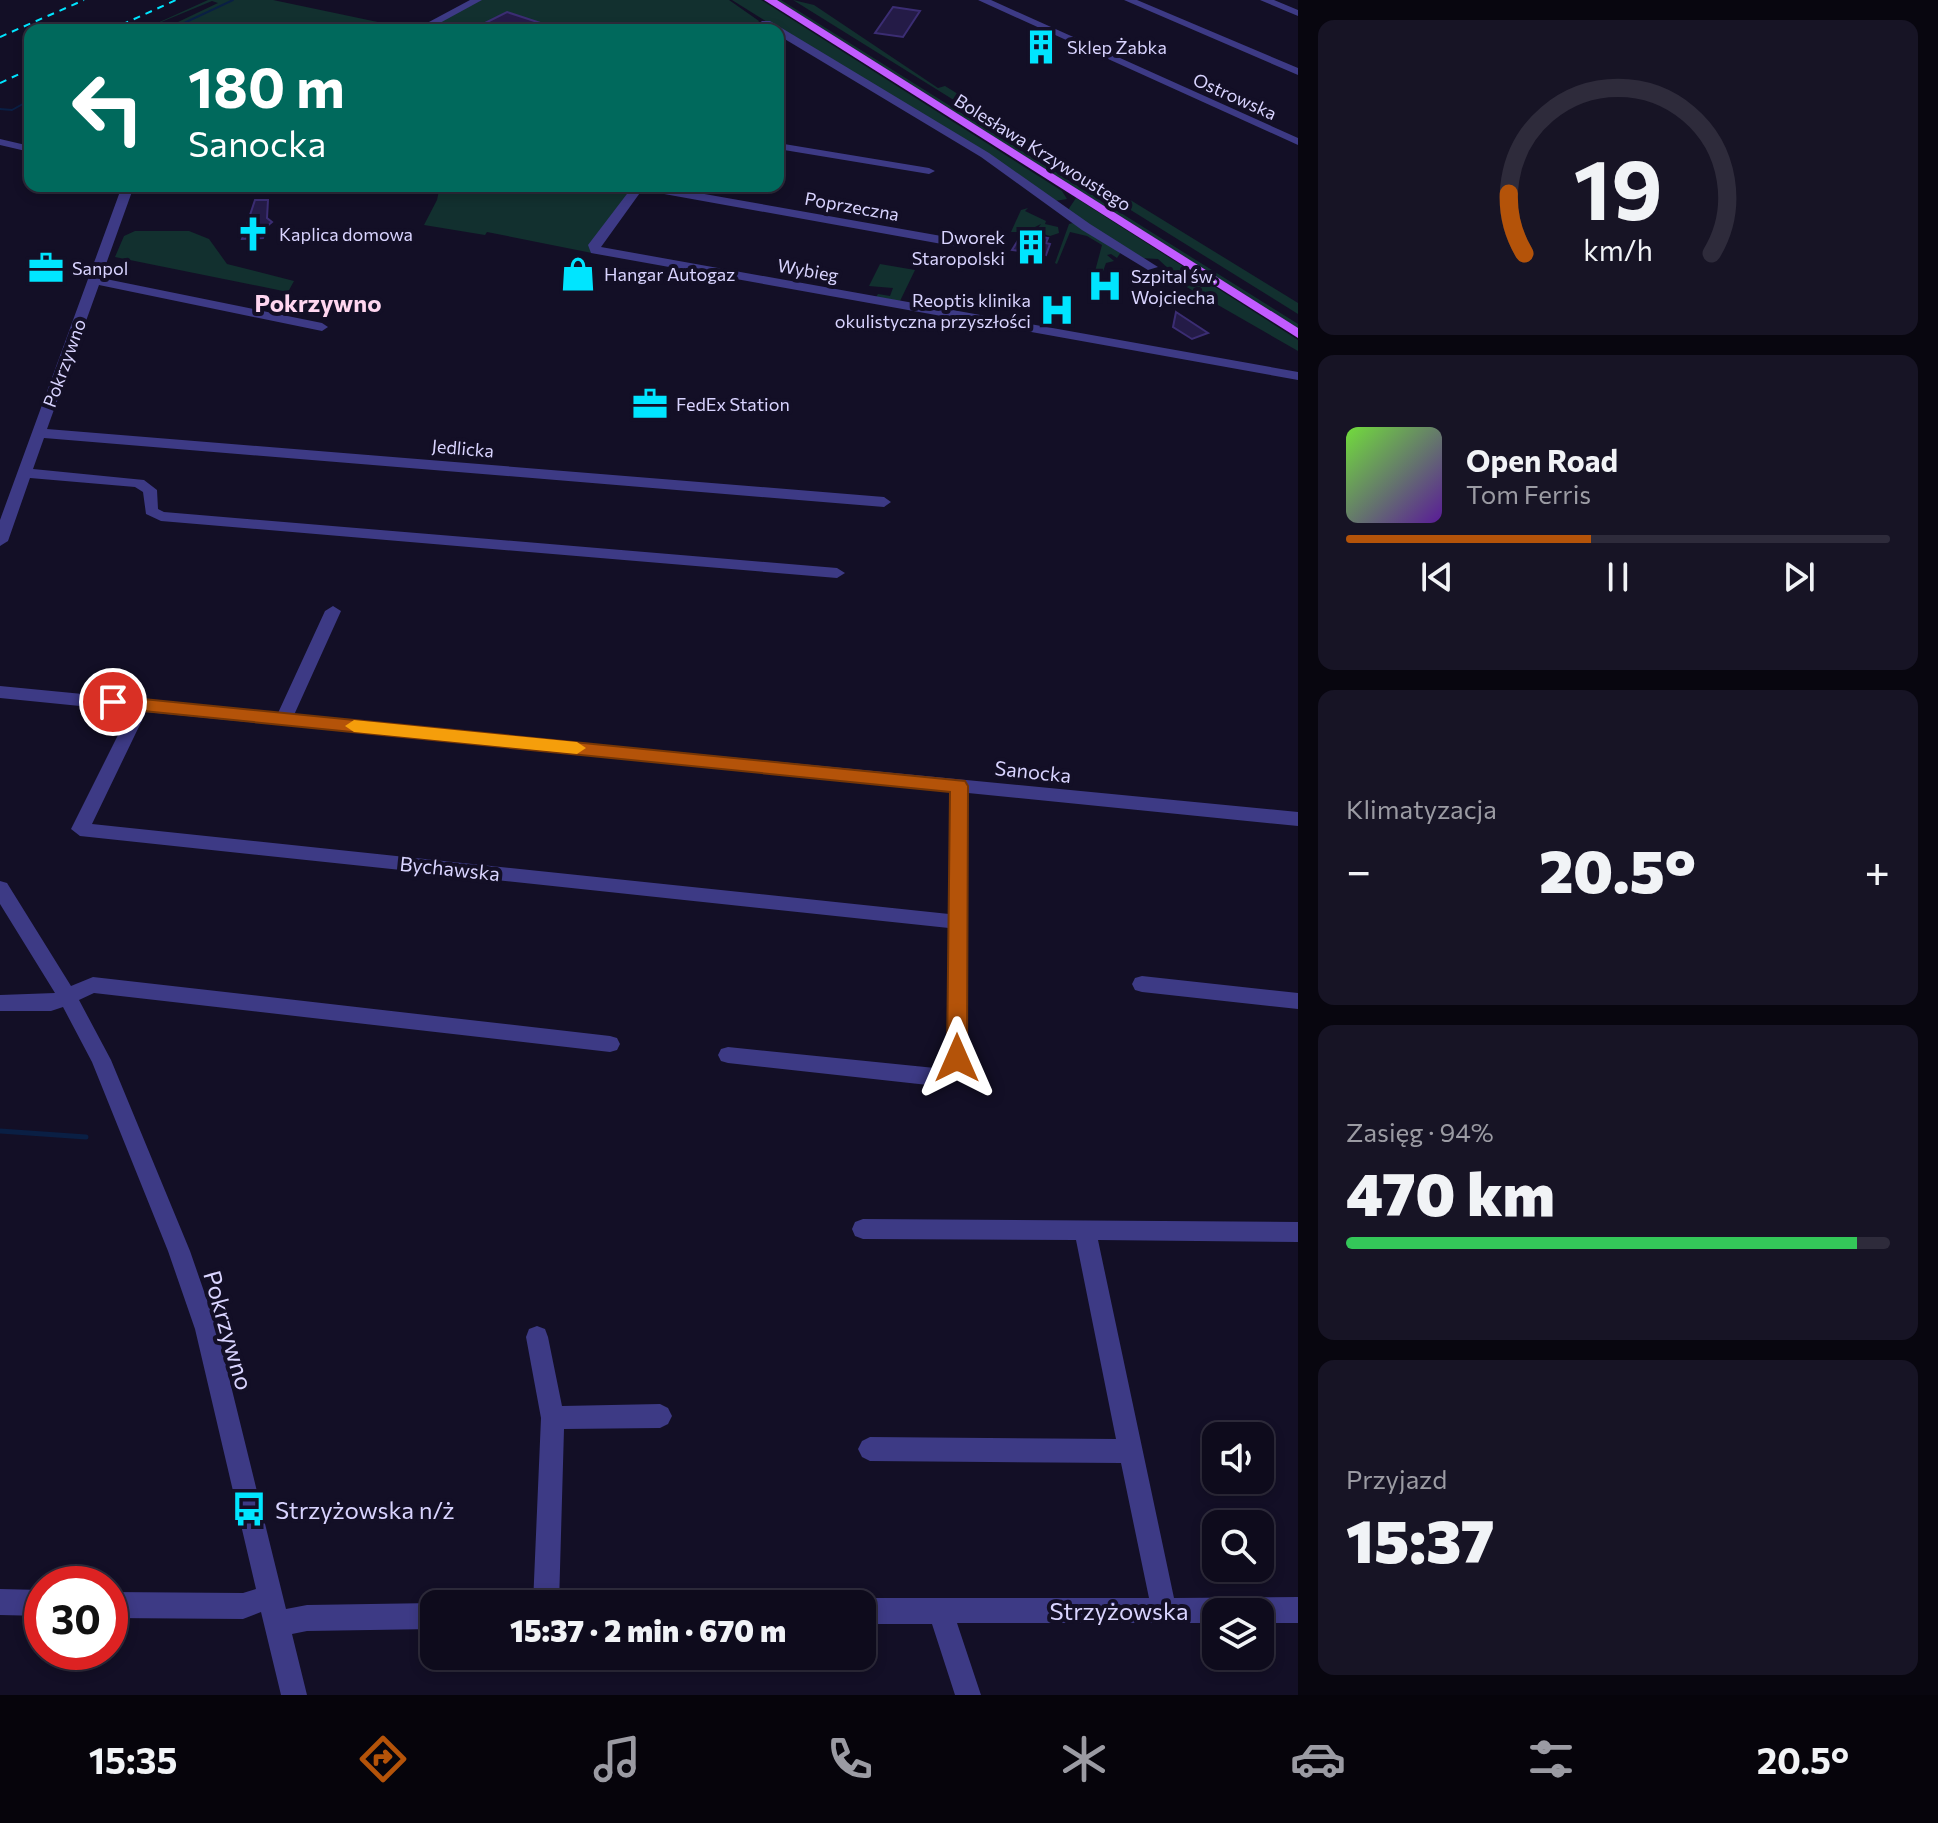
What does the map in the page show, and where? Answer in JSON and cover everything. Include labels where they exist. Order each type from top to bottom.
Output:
[{"type":"main road","name":"Bolesława Krzywoustego","points":[[769,0],[1298,334]]},
{"type":"main road","name":"Bolesława Krzywoustego","points":[[785,0],[1298,320]]},
{"type":"main road","points":[[1059,206],[1073,198],[1071,191]]},
{"type":"street","points":[[431,24],[477,0]]},
{"type":"street","name":"Ostrowska","points":[[983,0],[1298,142]]},
{"type":"street","points":[[1129,0],[1298,72]]},
{"type":"street","points":[[1265,0],[1298,13]]},
{"type":"street","name":"Bolesława Krzywoustego","points":[[784,39],[966,143],[1099,235],[1152,267]]},
{"type":"street","points":[[0,142],[24,148]]},
{"type":"street","points":[[784,147],[929,171]]},
{"type":"street","name":"Pokrzywno","points":[[0,541],[126,192]]},
{"type":"street","name":"Wybieg","points":[[635,192],[594,245],[595,250],[1298,376]]},
{"type":"street","name":"Poprzeczna","points":[[674,192],[964,244]]},
{"type":"street","points":[[94,280],[322,327]]},
{"type":"street","name":"Jedlicka","points":[[39,433],[884,502]]},
{"type":"street","points":[[24,473],[139,483],[150,490],[151,511],[161,516],[837,573]]},
{"type":"street","points":[[284,719],[333,611]]},
{"type":"street","name":"Sanocka","points":[[0,692],[1298,819]]},
{"type":"street","name":"Bychawska","points":[[141,705],[80,829],[958,922]]},
{"type":"street","points":[[728,1055],[937,1077],[949,1071],[957,1058],[959,786]]},
{"type":"street","name":"Pokrzywno","points":[[0,888],[67,996],[116,1093],[197,1303],[294,1695]]},
{"type":"street","points":[[1142,984],[1298,1001]]},
{"type":"street","points":[[0,1003],[43,1004],[93,985],[610,1044]]},
{"type":"street","points":[[863,1229],[1298,1232]]},
{"type":"street","points":[[1085,1231],[1164,1610]]},
{"type":"street","points":[[537,1337],[553,1418],[547,1590]]},
{"type":"street","points":[[553,1418],[660,1416]]},
{"type":"street","points":[[870,1449],[1131,1451]]},
{"type":"street","points":[[128,1605],[243,1606],[270,1596]]},
{"type":"street","points":[[0,1602],[24,1603]]},
{"type":"street","points":[[940,1610],[968,1695]]},
{"type":"street","name":"Strzyżowska","points":[[876,1611],[1298,1610]]},
{"type":"street","points":[[277,1624],[307,1618],[420,1616]]},
{"type":"green space","points":[[208,0],[273,0],[387,24],[178,22],[218,3],[212,1],[155,24]]},
{"type":"green space","points":[[481,0],[729,0],[759,21],[757,24],[435,24]]},
{"type":"green space","points":[[732,0],[761,0],[1062,191],[1067,199],[1055,201],[784,32],[784,24],[771,24]]},
{"type":"green space","points":[[773,0],[781,0],[1298,324],[1298,330]]},
{"type":"green space","points":[[793,0],[814,5],[938,88],[945,86],[1298,303],[1298,314]]},
{"type":"green space","points":[[439,192],[631,192],[592,253],[487,232],[485,235],[424,225]]},
{"type":"green space","points":[[1076,198],[1298,340],[1298,351],[1164,274],[1171,271],[1158,259],[1140,258],[1068,210]]},
{"type":"green space","points":[[1028,208],[1025,211],[1046,221],[1045,224],[1058,227],[1059,233],[1050,236],[1040,233],[1037,229],[1041,224],[1025,232],[1011,232],[1021,210]]},
{"type":"green space","points":[[1073,223],[1121,252],[1117,258],[1107,255],[1114,261],[1106,263],[1101,277],[1094,275],[1102,245],[1087,236],[1070,232],[1055,263],[1069,224]]},
{"type":"green space","points":[[135,231],[189,231],[209,239],[227,264],[294,281],[288,292],[115,257],[124,236]]},
{"type":"green space","points":[[880,264],[915,270],[900,301],[876,297],[878,294],[890,296],[893,288],[869,286]]},
{"type":"building","points":[[893,7],[920,11],[903,37],[875,33]]},
{"type":"building","points":[[507,12],[544,24],[483,24]]},
{"type":"building","points":[[255,200],[268,200],[267,218],[272,222],[266,227],[263,238],[242,239]]},
{"type":"building","name":"Dworek Staropolski","points":[[1022,234],[1048,238],[1046,243],[1050,244],[1046,255],[1037,253],[1034,261],[1019,258],[1021,251],[1012,250]]},
{"type":"building","points":[[1176,312],[1208,333],[1192,339],[1173,327]]},
{"type":"waterway","points":[[184,23],[233,0]]},
{"type":"waterway","points":[[0,109],[12,110],[24,103]]},
{"type":"waterway","points":[[0,1131],[86,1137]]},
{"type":"railway","points":[[30,24],[84,0]]},
{"type":"railway","points":[[123,24],[176,0]]},
{"type":"railway","points":[[0,37],[24,26]]},
{"type":"railway","points":[[0,83],[24,72]]},
{"type":"slow traffic","points":[[354,726],[577,748]]},
{"type":"place","name":"Sklep Żabka","points":[[1041,47]]},
{"type":"place","name":"Kaplica domowa","points":[[253,234]]},
{"type":"place","name":"Dworek Staropolski","points":[[1031,247]]},
{"type":"place","name":"Sanpol","points":[[46,268]]},
{"type":"place","name":"Hangar Autogaz","points":[[578,274]]},
{"type":"place","name":"Szpital św. Wojciecha","points":[[1105,286]]},
{"type":"place","name":"Reoptis klinika okulistyczna przyszłości","points":[[1057,310]]},
{"type":"place","name":"FedEx Station","points":[[650,404]]},
{"type":"place","name":"Strzyżowska n/ż","points":[[249,1509]]},
{"type":"district","name":"Pokrzywno","points":[[318,302]]},
{"type":"route","points":[[113,702],[959,786],[957,1058]]}]
